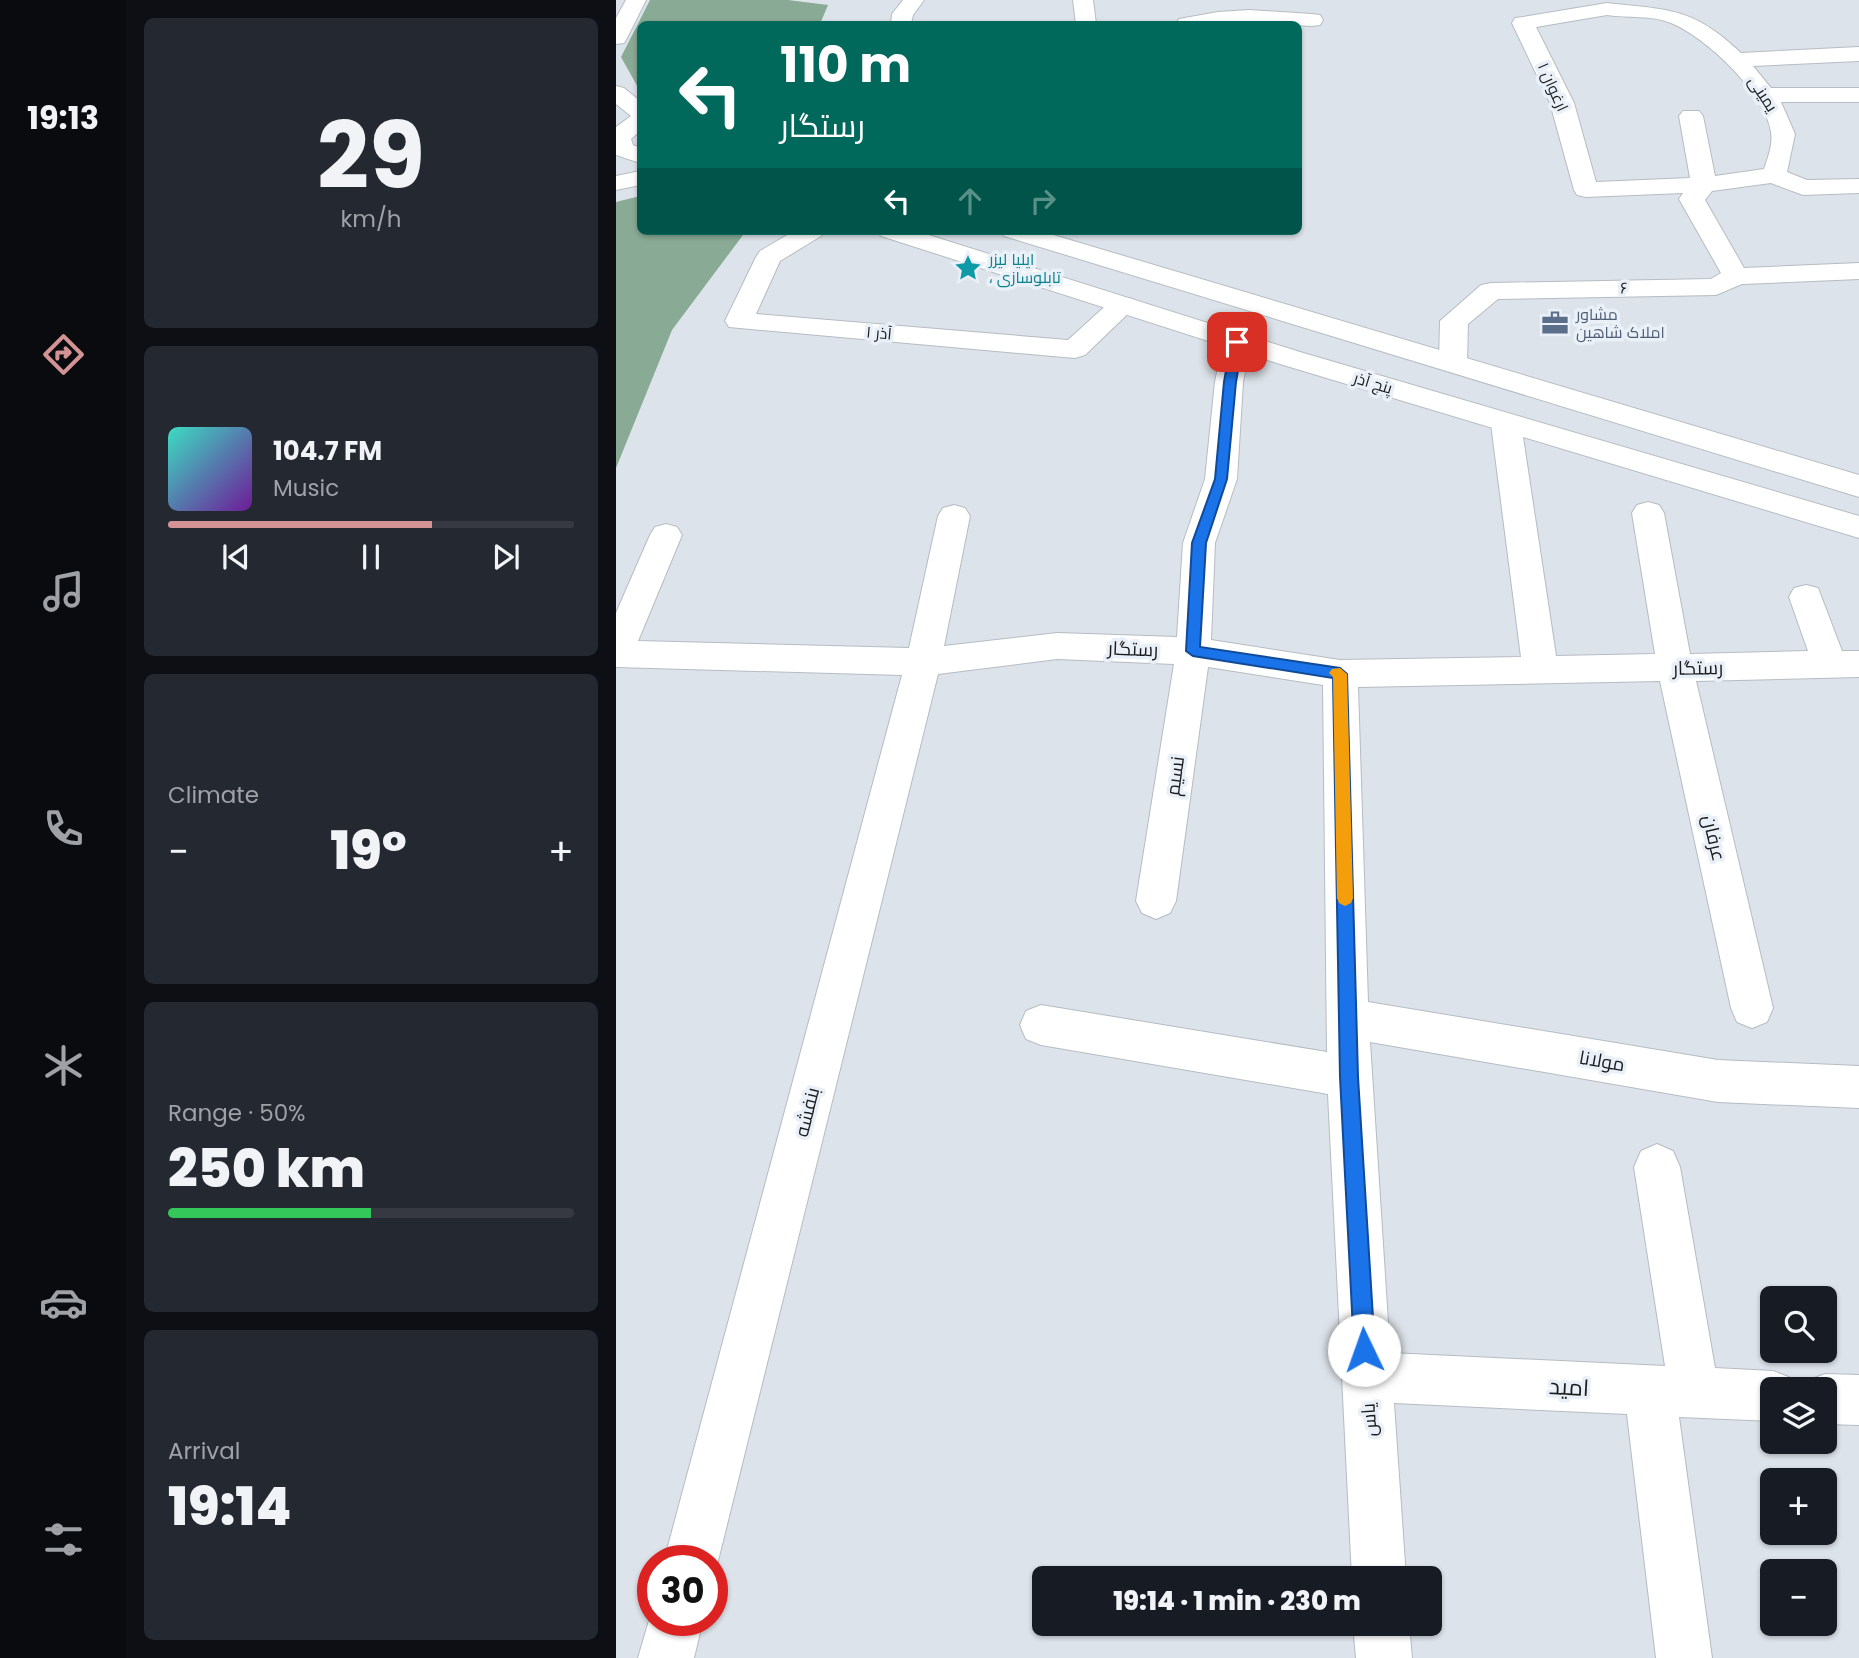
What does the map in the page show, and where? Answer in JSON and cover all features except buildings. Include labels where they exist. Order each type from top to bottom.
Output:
[{"type":"street","points":[[616,38],[636,0]]},
{"type":"street","points":[[902,21],[903,14],[914,0]]},
{"type":"street","points":[[1083,0],[1086,21]]},
{"type":"street","name":"ارغوان ۱","points":[[1676,17],[1606,9],[1523,23],[1562,103],[1586,190],[1704,185]]},
{"type":"street","points":[[1201,21],[1254,15],[1312,20]]},
{"type":"street","name":"یمینی","points":[[1676,17],[1698,29],[1746,69],[1765,95],[1783,131],[1780,161],[1774,175]]},
{"type":"street","points":[[1735,60],[1859,54]]},
{"type":"street","points":[[616,93],[637,110]]},
{"type":"street","points":[[1765,95],[1859,95]]},
{"type":"street","points":[[1691,116],[1704,185]]},
{"type":"street","points":[[637,123],[626,129],[619,138],[623,149],[637,155]]},
{"type":"street","points":[[1859,186],[1803,188],[1774,175],[1704,185],[1692,199],[1736,276],[1859,271]]},
{"type":"street","points":[[616,183],[637,179]]},
{"type":"street","name":"آذر ۱","points":[[805,235],[769,257],[739,321],[1075,349],[1123,305]]},
{"type":"street","name":"پنج آذر","points":[[903,235],[1237,342],[1859,527]]},
{"type":"street","points":[[1026,235],[1859,486]]},
{"type":"street","name":"۶","points":[[1453,362],[1454,321],[1491,290],[1716,287],[1736,276]]},
{"type":"street","name":"نسیم","points":[[1156,901],[1193,651],[1199,543],[1221,479],[1230,382],[1237,342]]},
{"type":"street","points":[[1506,424],[1540,670]]},
{"type":"street","name":"عرفان","points":[[1648,513],[1675,668],[1752,1008]]},
{"type":"street","name":"بنفشه","points":[[695,1545],[923,662],[954,516]]},
{"type":"street","points":[[616,654],[666,535]]},
{"type":"street","points":[[1806,597],[1845,665]]},
{"type":"street","name":"رستگار","points":[[616,654],[923,662],[1057,646],[1193,651],[1340,674],[1845,665]]},
{"type":"street","name":"یاس","points":[[1340,674],[1349,1077],[1377,1566]]},
{"type":"street","name":"مولانا","points":[[1347,1018],[1718,1081],[1859,1087]]},
{"type":"street","points":[[1041,1025],[1349,1077]]},
{"type":"street","points":[[1657,1167],[1672,1392],[1684,1658]]},
{"type":"street","name":"امید","points":[[1366,1377],[1760,1395]]},
{"type":"street","points":[[1837,1400],[1859,1401]]},
{"type":"street","points":[[666,1658],[672,1636]]},
{"type":"street","points":[[1382,1636],[1384,1658]]},
{"type":"green space","points":[[650,0],[788,0],[828,5],[821,21],[639,21]]},
{"type":"green space","points":[[637,26],[637,86],[621,57]]},
{"type":"green space","points":[[637,197],[637,235],[743,235],[672,330],[616,468],[616,202]]},
{"type":"slow traffic","points":[[1337,673],[1340,674],[1345,898]]},
{"type":"place","name":"ایلیا لیزر ، تابلوسازی","points":[[968,268]]},
{"type":"place","name":"مشاور املاک شاهین","points":[[1555,323]]},
{"type":"route","points":[[1237,342],[1230,382],[1221,479],[1199,543],[1193,651],[1340,674],[1349,1077],[1364,1350]]}]
